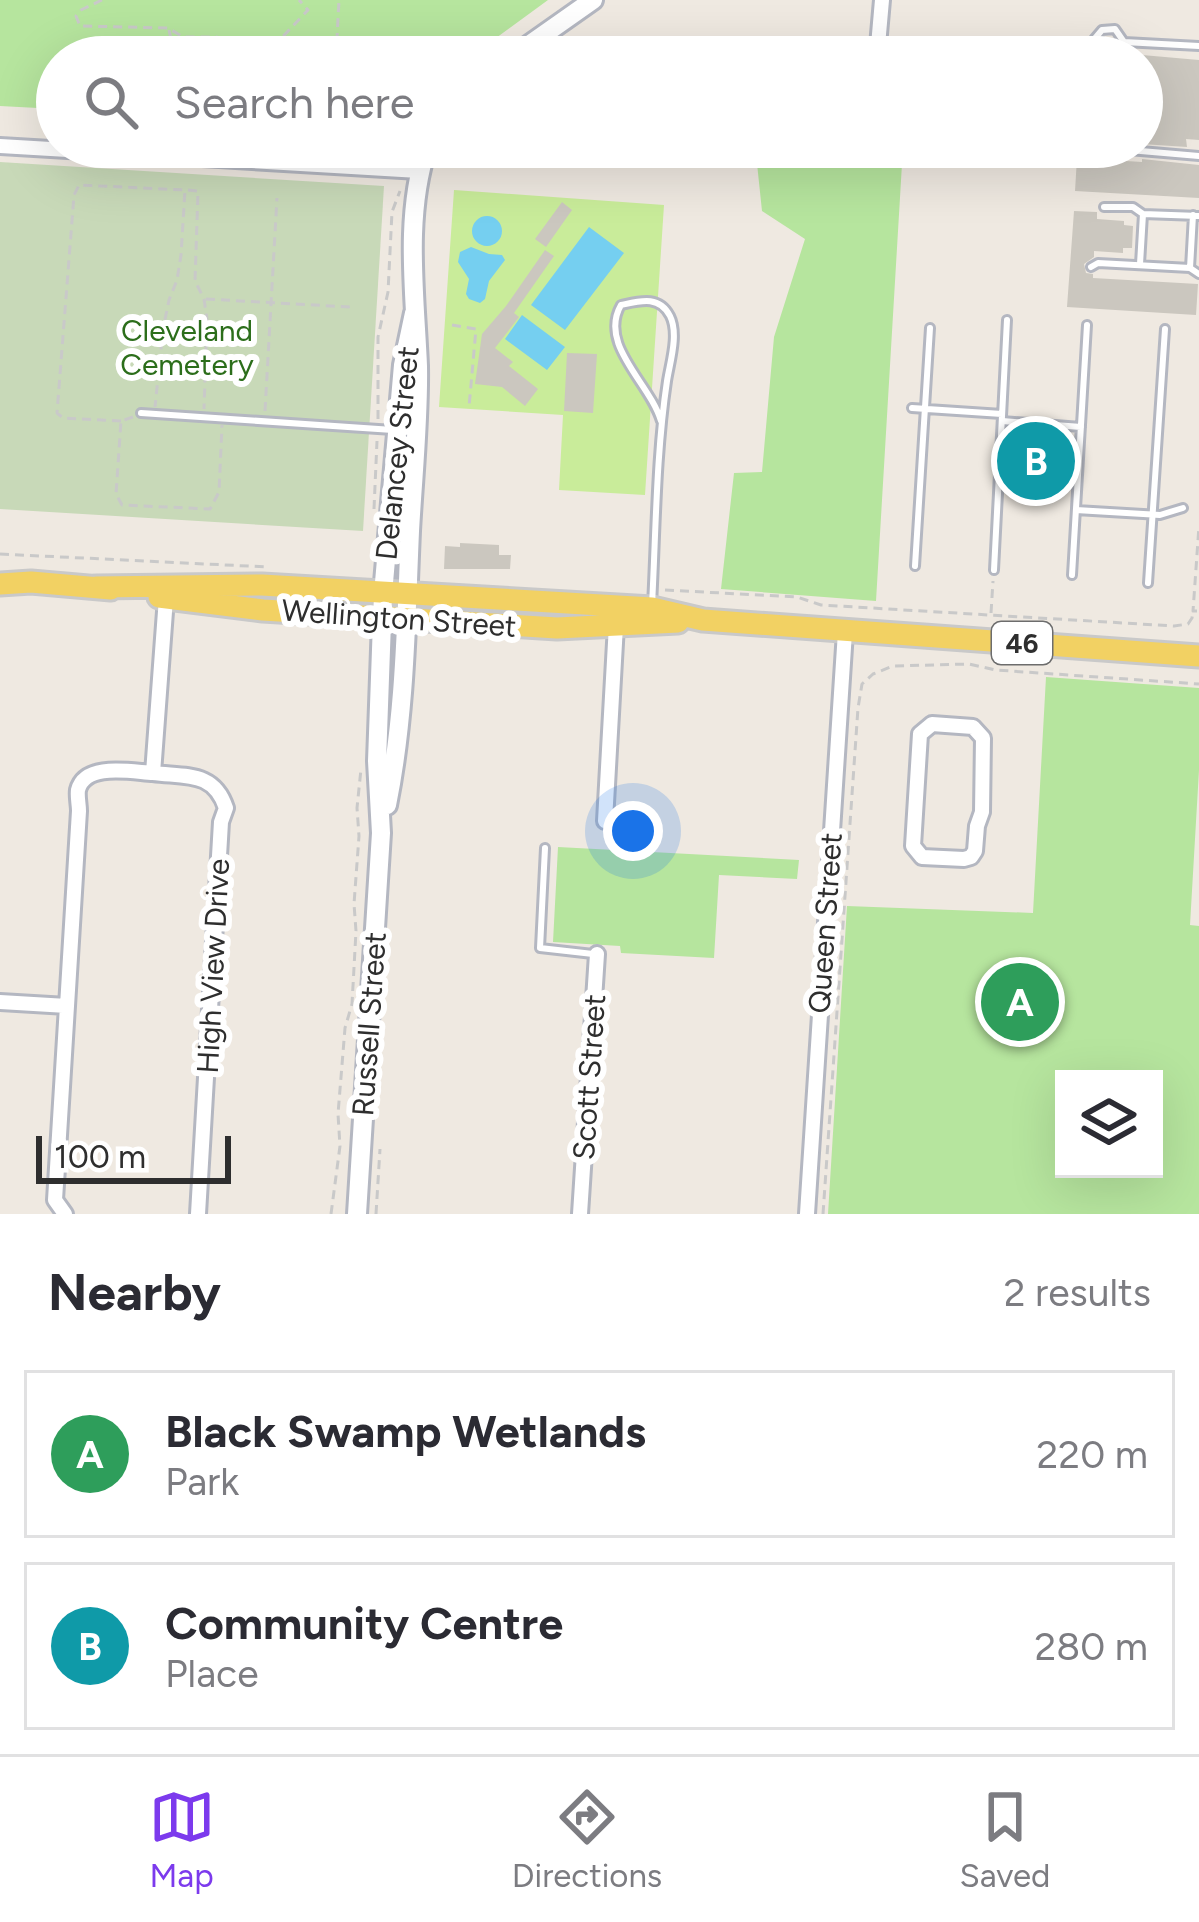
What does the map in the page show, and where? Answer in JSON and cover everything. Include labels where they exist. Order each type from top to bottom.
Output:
[{"type":"main road","points":[[542,36],[593,0]]},
{"type":"main road","name":"Delancey Street","points":[[406,606],[405,460],[418,369],[416,197],[410,170]]},
{"type":"main road","name":"Delancey Street","points":[[382,605],[405,460]]},
{"type":"main road","name":"Wellington Street","points":[[0,574],[31,582]]},
{"type":"main road","name":"Wellington Street","points":[[0,584],[96,587],[262,610],[652,599],[703,620]]},
{"type":"main road","name":"Wellington Street","points":[[96,587],[262,585],[382,605]]},
{"type":"main road","name":"Russell Street","points":[[357,1214],[381,833],[376,761],[382,605]]},
{"type":"main road","name":"Wellington Street","points":[[406,606],[556,628],[703,620],[1199,656]]},
{"type":"main road","name":"Russell Street","points":[[381,833],[396,761],[406,606]]},
{"type":"street","points":[[879,36],[882,0]]},
{"type":"street","points":[[0,146],[36,148]]},
{"type":"street","points":[[376,168],[410,170]]},
{"type":"street","points":[[153,772],[166,598]]},
{"type":"street","points":[[605,821],[616,625]]},
{"type":"street","name":"Queen Street","points":[[807,1214],[844,632]]},
{"type":"street","points":[[932,724],[980,731],[983,794],[971,856],[922,857],[916,853],[916,790],[920,734],[925,728],[932,724]]},
{"type":"street","name":"High View Drive","points":[[65,1214],[55,1200],[78,790],[97,771],[204,779],[215,786],[226,808],[221,822],[198,1214]]},
{"type":"street","name":"Scott Street","points":[[580,1214],[596,954]]},
{"type":"street","points":[[0,1002],[67,1006]]},
{"type":"lane","points":[[1163,44],[1199,46]]},
{"type":"lane","points":[[1163,153],[1199,156]]},
{"type":"lane","points":[[1104,207],[1196,216],[1190,268]]},
{"type":"lane","points":[[1139,265],[1143,214]]},
{"type":"lane","points":[[1090,267],[1098,263],[1190,268],[1199,274]]},
{"type":"lane","points":[[652,599],[661,421],[674,337],[672,319],[662,306],[650,300],[621,305],[614,331],[620,351],[656,404],[661,421]]},
{"type":"lane","points":[[994,570],[1007,320]]},
{"type":"lane","points":[[1072,575],[1087,325]]},
{"type":"lane","points":[[915,566],[930,328]]},
{"type":"lane","points":[[1148,583],[1165,329]]},
{"type":"lane","points":[[911,408],[1081,427]]},
{"type":"lane","points":[[141,413],[407,430]]},
{"type":"lane","points":[[1076,510],[1152,515],[1183,508]]},
{"type":"lane","name":"Scott Street","points":[[545,848],[540,948],[596,954]]},
{"type":"path","points":[[102,0],[81,10],[76,16],[80,26],[168,28],[181,36]]},
{"type":"path","points":[[284,36],[308,10],[298,0]]},
{"type":"path","points":[[337,36],[339,0]]},
{"type":"path","points":[[168,28],[170,36]]},
{"type":"path","points":[[374,507],[378,337],[388,292],[392,212],[410,170]]},
{"type":"path","points":[[141,413],[121,421],[63,418],[57,413],[74,195],[79,185],[198,191],[195,281],[207,319],[204,416]]},
{"type":"path","points":[[154,414],[163,329],[179,268],[185,190]]},
{"type":"path","points":[[264,420],[277,197]]},
{"type":"path","points":[[204,298],[350,307]]},
{"type":"path","points":[[452,325],[476,329],[469,407]]},
{"type":"path","points":[[121,421],[116,494],[122,506],[210,509],[219,492],[222,417]]},
{"type":"path","points":[[652,599],[797,597],[821,605],[1181,626],[1191,621],[1195,611],[1199,526]]},
{"type":"path","points":[[0,554],[278,568]]},
{"type":"path","points":[[991,615],[994,570]]},
{"type":"path","points":[[823,1214],[862,684],[892,666],[969,664],[996,670],[1199,684]]},
{"type":"path","points":[[331,1214],[340,1146],[345,1028],[352,1004],[356,808],[362,764]]},
{"type":"path","points":[[376,1214],[380,1149]]},
{"type":"green space","points":[[0,0],[548,0],[499,36],[36,36],[36,108],[0,106]]},
{"type":"green space","name":"Cleveland Cemetery","points":[[0,162],[36,164],[36,168],[384,186],[363,531],[0,509]]},
{"type":"green space","points":[[757,168],[902,168],[876,601],[721,589],[734,473],[762,472],[774,337],[805,239],[762,211]]},
{"type":"green space","points":[[454,190],[664,205],[645,495],[559,490],[563,415],[439,407]]},
{"type":"green space","points":[[1046,677],[1199,688],[1190,925],[1199,926],[1199,1214],[828,1214],[847,906],[1033,913]]},
{"type":"green space","points":[[558,847],[799,860],[797,879],[719,875],[714,958],[621,953],[620,946],[553,942]]},
{"type":"water","points":[[487,216],[498,220],[502,231],[498,242],[487,246],[476,242],[472,231],[476,220]]},
{"type":"water","points":[[589,227],[624,253],[565,330],[531,305]]},
{"type":"water","points":[[471,247],[505,260],[480,303],[466,294],[469,279],[458,262],[460,252]]},
{"type":"water","points":[[522,315],[565,347],[547,370],[505,339]]},
{"type":"building","points":[[1163,57],[1199,60],[1199,140],[1186,139],[1187,147],[1163,145]]},
{"type":"building","points":[[1163,161],[1199,165],[1199,198],[1075,191],[1076,168],[1163,168]]},
{"type":"building","points":[[562,202],[572,210],[546,247],[535,239]]},
{"type":"building","points":[[1074,211],[1097,212],[1097,219],[1133,226],[1132,248],[1123,248],[1123,253],[1094,251],[1094,257],[1084,264],[1086,273],[1093,278],[1198,284],[1196,315],[1067,307]]},
{"type":"building","points":[[545,250],[554,256],[495,348],[538,389],[525,406],[502,387],[475,384],[482,334]]},
{"type":"building","points":[[567,353],[597,354],[593,413],[564,411]]},
{"type":"building","points":[[1012,429],[1040,431],[1048,442],[1059,433],[1069,447],[1058,455],[1067,469],[1063,490],[1057,495],[1032,500],[1007,473],[1015,468],[1007,457]]},
{"type":"building","points":[[460,543],[499,545],[499,555],[511,555],[510,569],[444,569],[445,546],[460,547]]},
{"type":"place","name":"Community Centre","points":[[1036,461]]},
{"type":"place","name":"Black Swamp Wetlands","points":[[1020,1002]]}]
